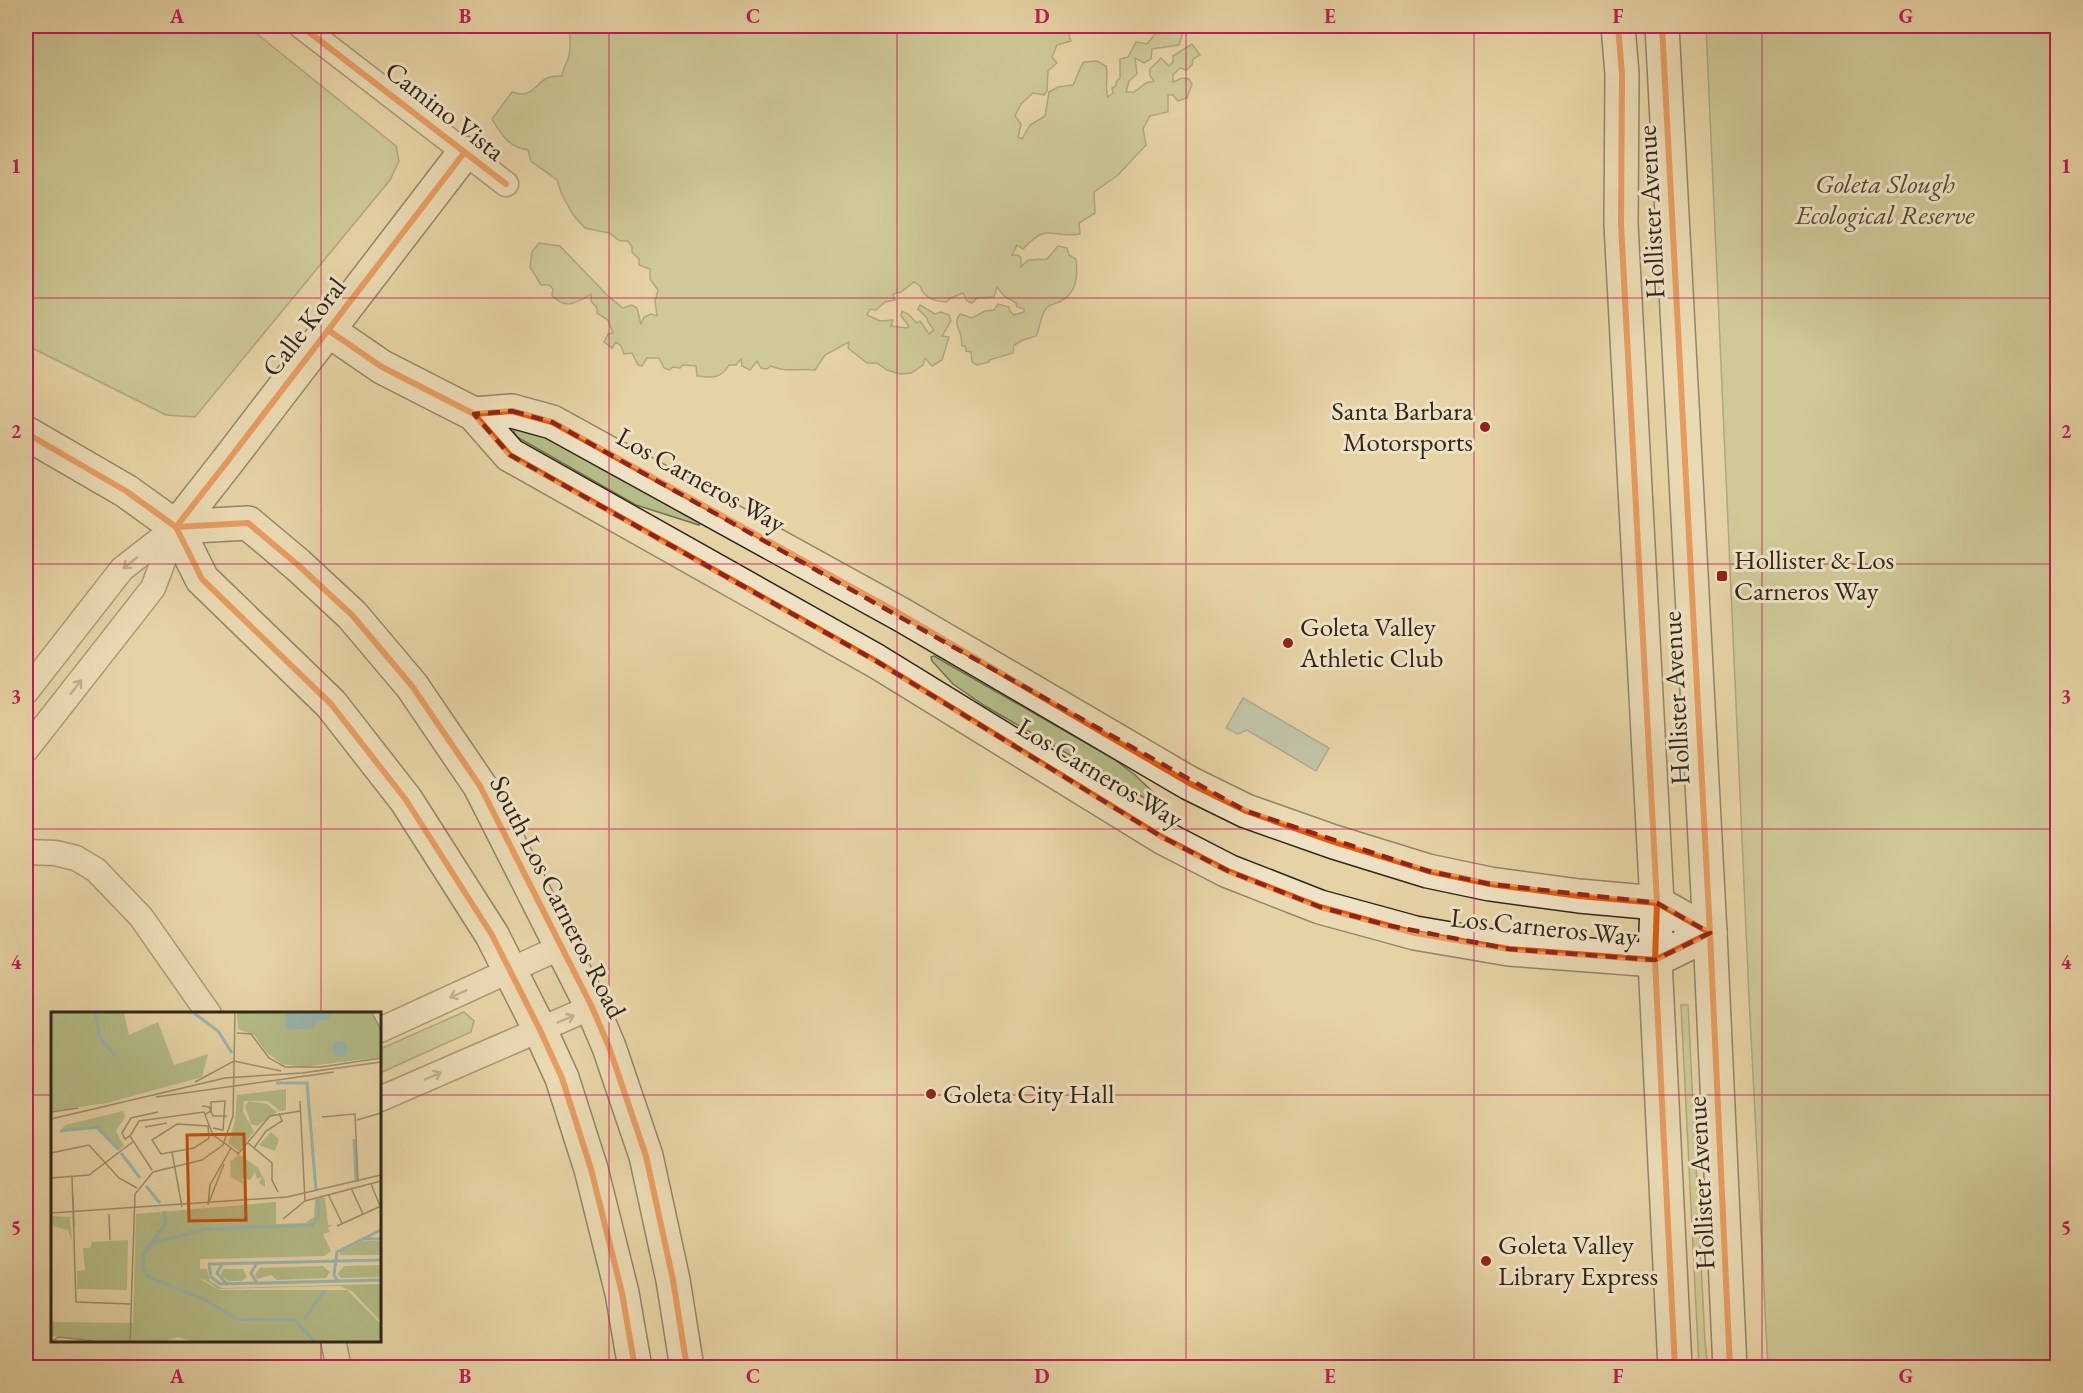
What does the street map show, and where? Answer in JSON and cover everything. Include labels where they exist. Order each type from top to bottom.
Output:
[{"type":"main road","name":"Hollister Avenue","points":[[1618,26],[1622,74],[1621,224],[1657,903],[1655,960],[1675,1368]]},
{"type":"main road","name":"Hollister Avenue","points":[[1662,26],[1710,933],[1730,1368]]},
{"type":"main road","name":"Calle Koral","points":[[176,527],[464,153]]},
{"type":"main road","name":"Los Carneros Way","points":[[328,330],[382,367],[474,414],[510,455],[876,661],[1162,837],[1228,871],[1310,903],[1427,935],[1509,949],[1655,960],[1710,933]]},
{"type":"main road","name":"Los Carneros Way","points":[[474,414],[512,411],[552,422],[902,615],[1189,783],[1246,811],[1334,842],[1428,871],[1490,884],[1579,896],[1657,903],[1710,933]]},
{"type":"main road","points":[[26,433],[126,491],[176,527],[202,579],[331,704],[406,800],[492,935],[562,1078],[591,1169],[622,1293],[635,1368]]},
{"type":"main road","name":"South Los Carneros Road","points":[[176,527],[248,524],[298,565],[352,615],[412,686],[480,786],[592,1007],[609,1047],[646,1156],[673,1280],[687,1368]]},
{"type":"main road","points":[[876,661],[902,615]]},
{"type":"street","name":"Camino Vista","points":[[301,26],[506,184]]},
{"type":"street","name":"Calle Koral","points":[[26,692],[122,569],[176,527]]},
{"type":"street","name":"Calle Koral","points":[[26,750],[153,588],[176,527]]},
{"type":"street","points":[[26,852],[55,853],[76,858],[96,870],[141,917],[208,1012]]},
{"type":"street","points":[[381,1030],[561,947]]},
{"type":"street","points":[[381,1099],[592,1007]]},
{"type":"street","points":[[333,1342],[339,1368]]},
{"type":"highlighted area","points":[[512,411],[552,422],[1246,811],[1428,871],[1490,884],[1657,903],[1710,933],[1655,960],[1509,949],[1386,925],[1320,907],[1228,871],[1162,837],[876,661],[510,455],[474,414]]},
{"type":"green space","points":[[26,26],[247,26],[396,146],[399,161],[390,180],[195,417],[166,415],[26,345]]},
{"type":"green space","points":[[565,26],[1072,26],[1069,35],[1071,41],[1057,45],[1052,57],[1057,63],[1048,71],[1047,91],[1044,95],[1033,93],[1021,104],[1015,116],[1021,124],[1018,137],[1022,139],[1030,125],[1045,116],[1049,92],[1058,87],[1073,85],[1084,62],[1097,61],[1106,66],[1108,97],[1113,93],[1112,88],[1116,86],[1120,78],[1120,59],[1128,57],[1136,42],[1147,44],[1155,34],[1162,30],[1163,26],[1185,26],[1179,45],[1152,49],[1151,59],[1144,63],[1135,58],[1137,74],[1129,81],[1126,92],[1134,92],[1146,83],[1154,81],[1150,76],[1150,69],[1161,58],[1169,66],[1173,62],[1173,56],[1192,44],[1200,55],[1193,59],[1192,65],[1186,70],[1180,68],[1173,75],[1173,82],[1182,78],[1189,79],[1192,84],[1187,98],[1178,101],[1173,95],[1168,95],[1168,112],[1150,116],[1143,129],[1146,145],[1118,175],[1094,192],[1095,213],[1079,223],[1080,234],[1044,233],[1023,249],[1017,245],[1012,255],[1018,255],[1021,258],[1021,267],[1028,260],[1047,259],[1058,246],[1067,248],[1069,255],[1076,259],[1077,271],[1070,293],[1066,298],[1045,310],[1036,336],[1014,345],[1013,353],[977,365],[972,362],[971,352],[966,351],[965,346],[962,346],[957,323],[960,314],[972,318],[985,311],[994,310],[998,304],[1009,307],[1014,315],[1024,312],[1024,309],[1017,307],[1016,303],[1004,296],[997,287],[994,297],[977,298],[972,303],[967,301],[963,293],[946,302],[930,298],[914,282],[901,292],[893,294],[895,300],[885,302],[876,310],[870,309],[867,315],[880,321],[893,320],[891,326],[907,328],[909,326],[901,316],[902,311],[917,323],[920,321],[929,334],[934,330],[918,309],[920,305],[935,314],[941,312],[949,315],[951,321],[942,336],[949,337],[942,360],[932,366],[925,358],[923,365],[911,373],[900,374],[887,370],[877,363],[867,363],[848,348],[849,342],[825,355],[815,370],[787,370],[771,366],[767,369],[761,368],[757,361],[750,370],[742,366],[741,359],[736,365],[729,365],[723,373],[715,377],[707,377],[697,376],[696,366],[683,365],[680,368],[673,367],[669,370],[664,368],[659,358],[647,358],[642,366],[638,365],[632,353],[624,354],[621,346],[616,342],[612,348],[604,342],[608,334],[613,333],[608,320],[597,313],[597,308],[591,301],[591,294],[571,304],[561,302],[552,295],[553,289],[549,285],[541,285],[530,267],[532,252],[539,243],[560,246],[608,296],[623,308],[632,305],[637,308],[641,324],[644,317],[651,314],[657,316],[655,301],[658,290],[650,279],[650,269],[639,265],[639,259],[632,252],[628,241],[620,241],[609,233],[585,228],[574,216],[562,195],[557,180],[531,161],[528,150],[510,143],[492,119],[512,92],[528,93],[547,78],[562,76],[570,47],[570,33],[564,28]]},
{"type":"green space","name":"Goleta Slough Ecological Reserve","points":[[1706,26],[2057,26],[2057,1367],[1768,1367],[1749,997]]},
{"type":"green space","points":[[523,424],[703,518],[699,525],[636,505],[517,437],[514,428]]},
{"type":"green space","points":[[934,656],[1114,759],[1135,775],[1158,797],[1159,802],[1153,803],[985,706],[953,684],[932,661],[931,657]]},
{"type":"green space","points":[[1681,1005],[1688,1005],[1708,1367],[1699,1367]]},
{"type":"green space","points":[[464,1012],[474,1021],[471,1032],[381,1073],[381,1049]]},
{"type":"water","points":[[1243,698],[1329,748],[1316,771],[1247,730],[1238,734],[1226,728]]},
{"type":"cycle path","points":[[301,26],[506,184]]},
{"type":"cycle path","points":[[1618,26],[1622,74],[1621,224],[1657,903],[1655,960],[1675,1368]]},
{"type":"cycle path","points":[[1662,26],[1710,933],[1730,1368]]},
{"type":"cycle path","points":[[176,527],[464,153]]},
{"type":"cycle path","points":[[328,330],[382,367],[474,414],[510,455],[876,661],[1162,837],[1228,871],[1320,907],[1415,933],[1509,949],[1655,960],[1710,933]]},
{"type":"cycle path","points":[[474,414],[512,411],[552,422],[902,615],[1189,783],[1246,811],[1334,842],[1428,871],[1490,884],[1579,896],[1657,903],[1710,933]]},
{"type":"cycle path","points":[[26,433],[126,491],[176,527],[202,579],[331,704],[406,800],[492,935],[562,1078],[591,1169],[622,1293],[635,1368]]},
{"type":"cycle path","points":[[176,527],[248,523],[298,565],[352,615],[412,686],[480,786],[592,1007],[609,1047],[646,1156],[673,1280],[687,1368]]},
{"type":"place","name":"Santa Barbara Motorsports","points":[[1485,427]]},
{"type":"place","name":"Hollister & Los Carneros Way","points":[[1722,576]]},
{"type":"place","name":"Goleta Valley Athletic Club","points":[[1288,643]]},
{"type":"place","name":"Goleta City Hall","points":[[931,1094]]},
{"type":"place","name":"Goleta Valley Library Express","points":[[1486,1261]]}]
